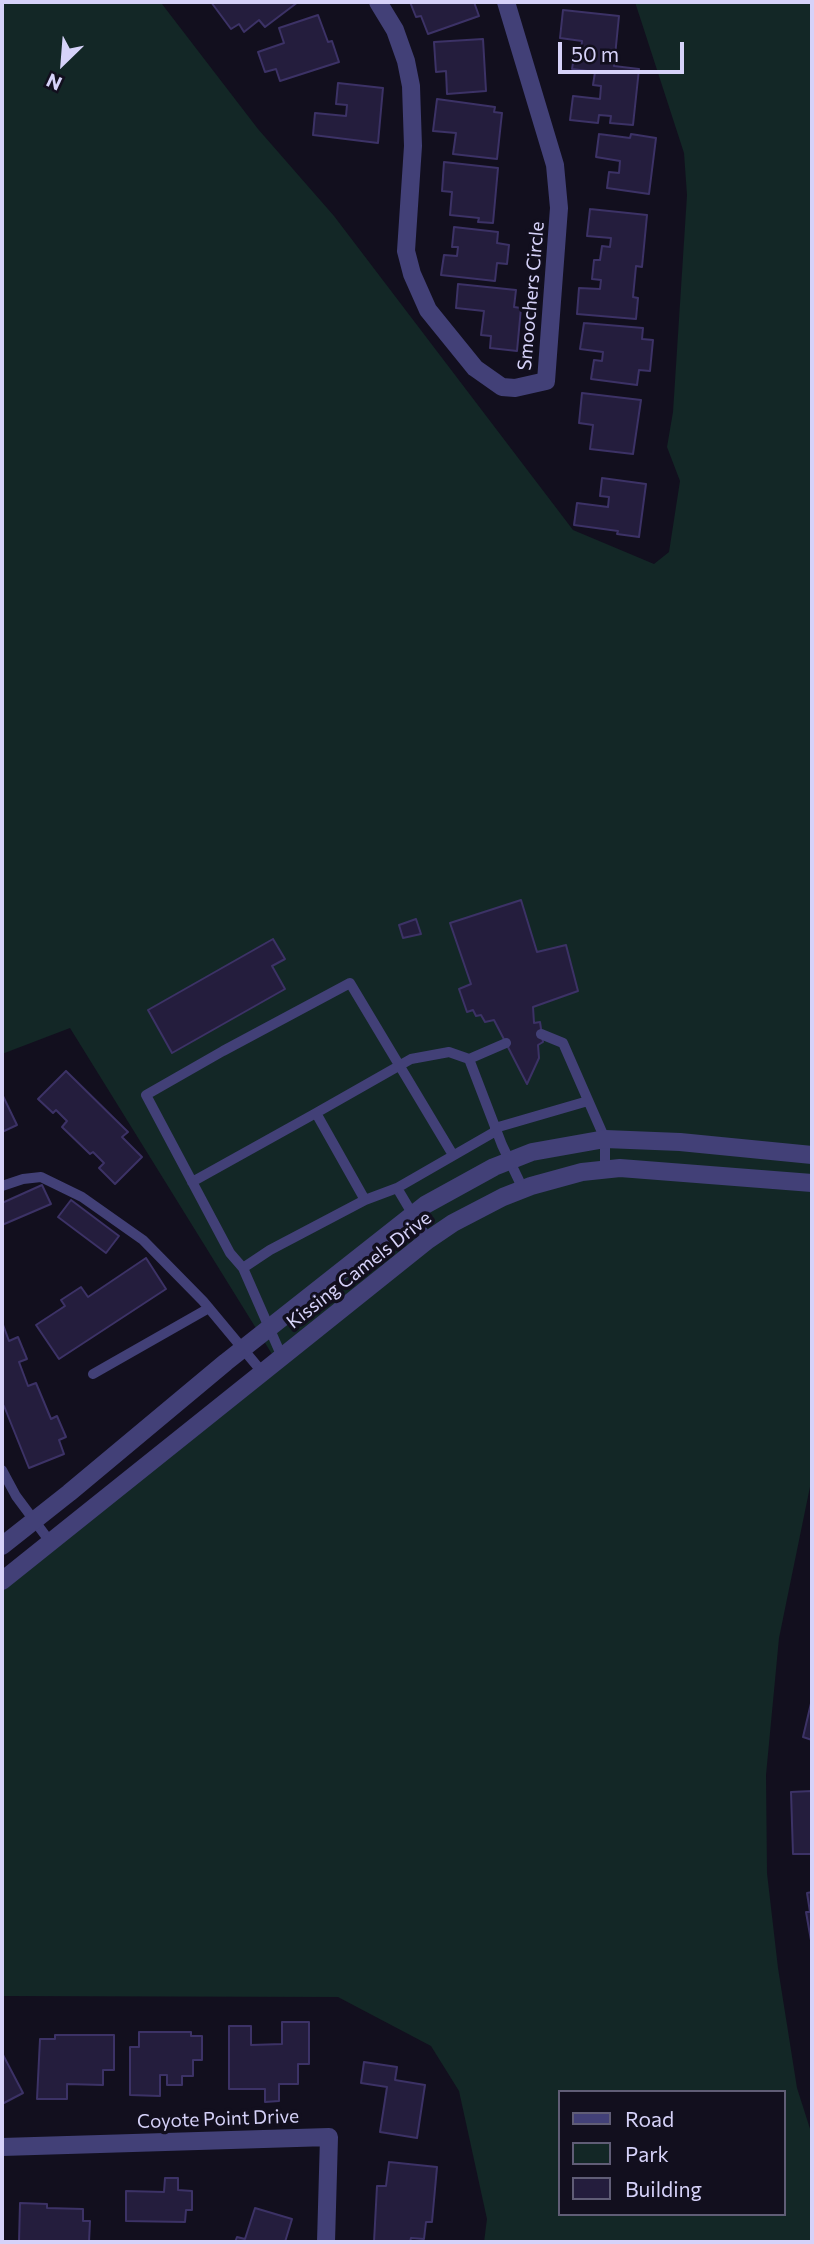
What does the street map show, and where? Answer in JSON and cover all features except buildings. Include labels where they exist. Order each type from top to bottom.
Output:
[{"type":"street","name":"Smoochers Circle","points":[[378,2],[395,30],[411,86],[413,146],[406,251],[412,274],[428,310],[475,368],[502,387],[514,388],[546,381],[559,198],[555,164],[506,2]]},
{"type":"street","name":"Kissing Camels Drive","points":[[2,1546],[244,1348],[425,1205],[509,1160],[532,1152],[605,1139],[680,1142],[812,1155]]},
{"type":"street","name":"Kissing Camels Drive","points":[[5,1572],[51,1543],[428,1240],[480,1209],[523,1189],[582,1172],[606,1170],[665,1170],[812,1183]]},
{"type":"street","name":"Coyote Point Drive","points":[[2,2147],[329,2137],[326,2242]]},
{"type":"lane","points":[[282,1357],[243,1268],[230,1253],[146,1095],[350,983],[453,1156]]},
{"type":"lane","points":[[541,1034],[563,1043],[605,1139],[606,1170]]},
{"type":"lane","points":[[192,1182],[411,1059],[449,1052],[469,1059],[506,1043]]},
{"type":"lane","points":[[469,1059],[496,1130],[523,1189]]},
{"type":"lane","points":[[243,1268],[270,1250],[365,1199],[397,1188],[496,1130],[588,1101]]},
{"type":"lane","points":[[316,1113],[365,1199]]},
{"type":"lane","points":[[2,1186],[41,1177],[82,1197],[143,1240],[209,1308],[263,1373]]},
{"type":"lane","points":[[397,1188],[428,1240]]},
{"type":"lane","points":[[93,1374],[209,1308]]},
{"type":"lane","points":[[2,1470],[16,1496],[51,1543]]},
{"type":"green space","points":[[2,2],[162,4],[258,129],[334,216],[573,530],[654,564],[669,552],[680,481],[667,447],[673,412],[687,195],[684,153],[635,2],[812,2],[812,1477],[779,1638],[766,1775],[767,1873],[778,1968],[797,2088],[812,2135],[812,2242],[484,2242],[487,2219],[459,2091],[431,2046],[338,1997],[2,1996],[2,1589],[280,1367],[70,1028],[2,1054]]}]
